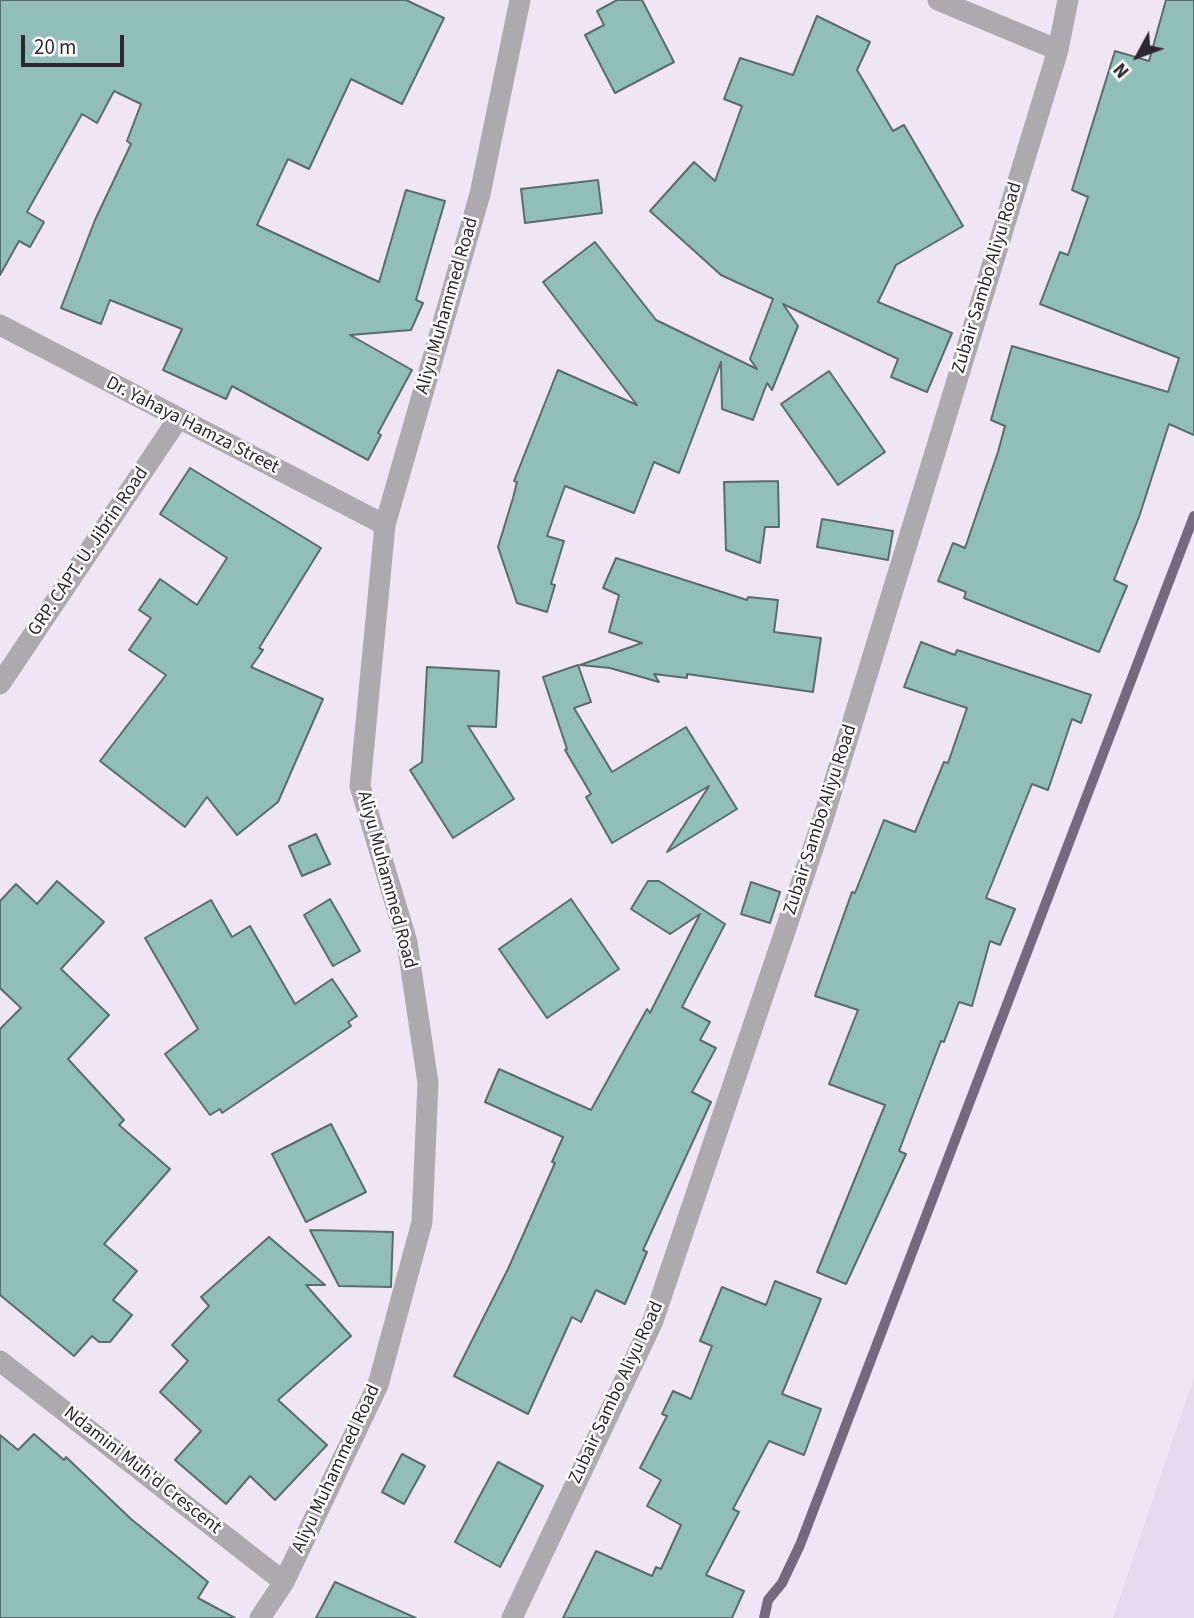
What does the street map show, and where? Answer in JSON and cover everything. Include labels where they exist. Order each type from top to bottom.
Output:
[{"type":"street","name":"Aliyu Muhammed Road","points":[[260,1618],[284,1582],[378,1385],[422,1222],[428,1083],[407,942],[360,786],[385,525],[480,194],[520,0]]},
{"type":"street","points":[[938,0],[1058,50]]},
{"type":"street","name":"Zubair Sambo Aliyu Road","points":[[512,1618],[653,1321],[823,818],[1058,50],[1068,0]]},
{"type":"street","name":"Dr. Yahaya Hamza Street","points":[[0,325],[385,525]]},
{"type":"street","name":"GRP. CAPT. U. Jibrin Road","points":[[0,684],[178,419]]},
{"type":"street","name":"Ndamini Muh'd Crescent","points":[[0,1361],[284,1582]]},
{"type":"shaded area","points":[[1194,1377],[1194,1618],[1113,1618]]},
{"type":"building","points":[[0,0],[406,0],[444,18],[402,104],[351,79],[309,169],[288,159],[257,225],[379,282],[406,190],[445,201],[416,300],[423,303],[411,330],[350,335],[412,370],[378,433],[381,435],[368,460],[232,386],[226,399],[163,370],[182,329],[110,300],[101,324],[61,308],[95,220],[131,144],[127,141],[141,104],[114,91],[97,123],[82,114],[27,212],[44,222],[30,247],[19,241],[0,275]]},
{"type":"building","points":[[617,0],[642,0],[674,62],[615,93],[585,35],[604,25],[597,11]]},
{"type":"building","points":[[1166,0],[1194,0],[1194,435],[1169,424],[1139,517],[1114,580],[1127,586],[1099,652],[964,598],[966,592],[938,581],[953,543],[965,548],[998,452],[1005,426],[991,420],[1012,346],[1168,392],[1179,358],[1040,304],[1060,252],[1068,255],[1088,197],[1072,190],[1115,51],[1149,61]]},
{"type":"building","points":[[817,16],[870,42],[857,70],[893,131],[904,125],[963,226],[896,265],[878,302],[952,333],[927,392],[891,377],[898,359],[783,304],[798,326],[772,390],[767,383],[753,420],[722,409],[721,362],[679,473],[654,462],[634,513],[565,486],[547,536],[564,541],[551,584],[555,585],[547,612],[517,603],[498,547],[517,482],[514,481],[558,370],[637,405],[543,282],[595,242],[656,320],[757,369],[750,359],[773,299],[721,275],[650,211],[694,162],[715,181],[742,106],[724,99],[740,58],[793,75]]},
{"type":"building","points":[[598,180],[602,213],[525,223],[521,189]]},
{"type":"building","points":[[829,371],[885,452],[838,485],[781,404]]},
{"type":"building","points":[[190,468],[321,548],[259,648],[263,650],[251,667],[323,699],[278,802],[237,835],[207,797],[185,827],[100,761],[166,675],[129,650],[151,618],[139,610],[160,579],[197,605],[227,558],[160,514]]},
{"type":"building","points":[[778,481],[779,527],[765,527],[760,563],[726,550],[724,482]]},
{"type":"building","points":[[822,519],[893,531],[888,560],[817,547]]},
{"type":"building","points":[[616,558],[747,600],[748,597],[778,600],[774,632],[821,638],[813,692],[687,674],[687,678],[654,674],[659,682],[610,668],[580,665],[642,643],[609,632],[619,595],[603,588]]},
{"type":"building","points":[[921,642],[955,655],[957,650],[1091,695],[1081,723],[1072,719],[1048,790],[1032,784],[986,898],[1015,909],[1000,945],[990,941],[972,1006],[959,1002],[944,1042],[941,1041],[899,1151],[906,1154],[846,1284],[817,1272],[885,1105],[829,1084],[858,1010],[815,996],[852,892],[855,893],[884,820],[915,832],[944,762],[948,763],[967,708],[904,687]]},
{"type":"building","points":[[578,665],[591,702],[574,708],[612,772],[686,727],[737,809],[667,852],[709,786],[612,843],[586,797],[591,794],[565,750],[567,749],[543,677]]},
{"type":"building","points":[[427,667],[499,671],[496,727],[468,726],[514,799],[453,838],[410,770],[422,762]]},
{"type":"building","points":[[316,834],[330,864],[302,876],[289,846]]},
{"type":"building","points":[[57,881],[104,922],[61,969],[109,1015],[68,1059],[124,1120],[119,1125],[170,1169],[104,1244],[137,1271],[113,1300],[132,1315],[110,1342],[99,1342],[92,1336],[74,1356],[0,1295],[0,1029],[21,1008],[0,988],[0,901],[16,884],[37,904]]},
{"type":"building","points":[[648,881],[659,881],[725,924],[682,1007],[710,1022],[700,1040],[716,1048],[692,1092],[711,1102],[643,1250],[647,1252],[625,1304],[596,1290],[581,1322],[572,1317],[528,1414],[454,1376],[508,1269],[555,1163],[552,1162],[563,1137],[485,1102],[499,1069],[591,1110],[647,1009],[650,1013],[700,914],[670,934],[631,909]]},
{"type":"building","points":[[751,882],[780,892],[770,923],[741,914]]},
{"type":"building","points":[[330,899],[360,951],[333,966],[304,915]]},
{"type":"building","points":[[571,899],[619,969],[547,1018],[499,949]]},
{"type":"building","points":[[211,900],[232,937],[250,926],[295,1004],[332,979],[357,1016],[348,1022],[351,1026],[222,1113],[220,1109],[210,1115],[165,1054],[198,1029],[145,938]]},
{"type":"building","points":[[331,1124],[366,1192],[306,1222],[272,1154]]},
{"type":"building","points":[[310,1230],[393,1232],[391,1287],[339,1286]]},
{"type":"building","points":[[269,1237],[325,1285],[306,1285],[351,1336],[278,1400],[327,1445],[275,1500],[250,1476],[226,1504],[175,1460],[201,1431],[160,1392],[188,1361],[172,1345],[209,1306],[201,1297]]},
{"type":"building","points":[[775,1281],[821,1299],[782,1394],[821,1409],[804,1455],[769,1441],[733,1509],[739,1512],[706,1575],[744,1591],[732,1618],[563,1618],[596,1551],[652,1576],[656,1567],[661,1569],[681,1525],[647,1506],[661,1480],[640,1468],[667,1416],[662,1414],[673,1391],[691,1399],[712,1346],[700,1341],[722,1287],[766,1305]]},
{"type":"building","points":[[34,1434],[64,1460],[66,1457],[131,1519],[208,1582],[198,1598],[235,1618],[0,1618],[0,1435],[18,1450]]},
{"type":"building","points":[[402,1454],[425,1466],[404,1504],[382,1492]]},
{"type":"building","points":[[498,1462],[543,1486],[500,1567],[455,1542]]},
{"type":"building","points":[[335,1582],[416,1618],[316,1618]]},
{"type":"waterway","points":[[764,1618],[768,1600],[782,1583],[800,1545],[1194,516]]}]
